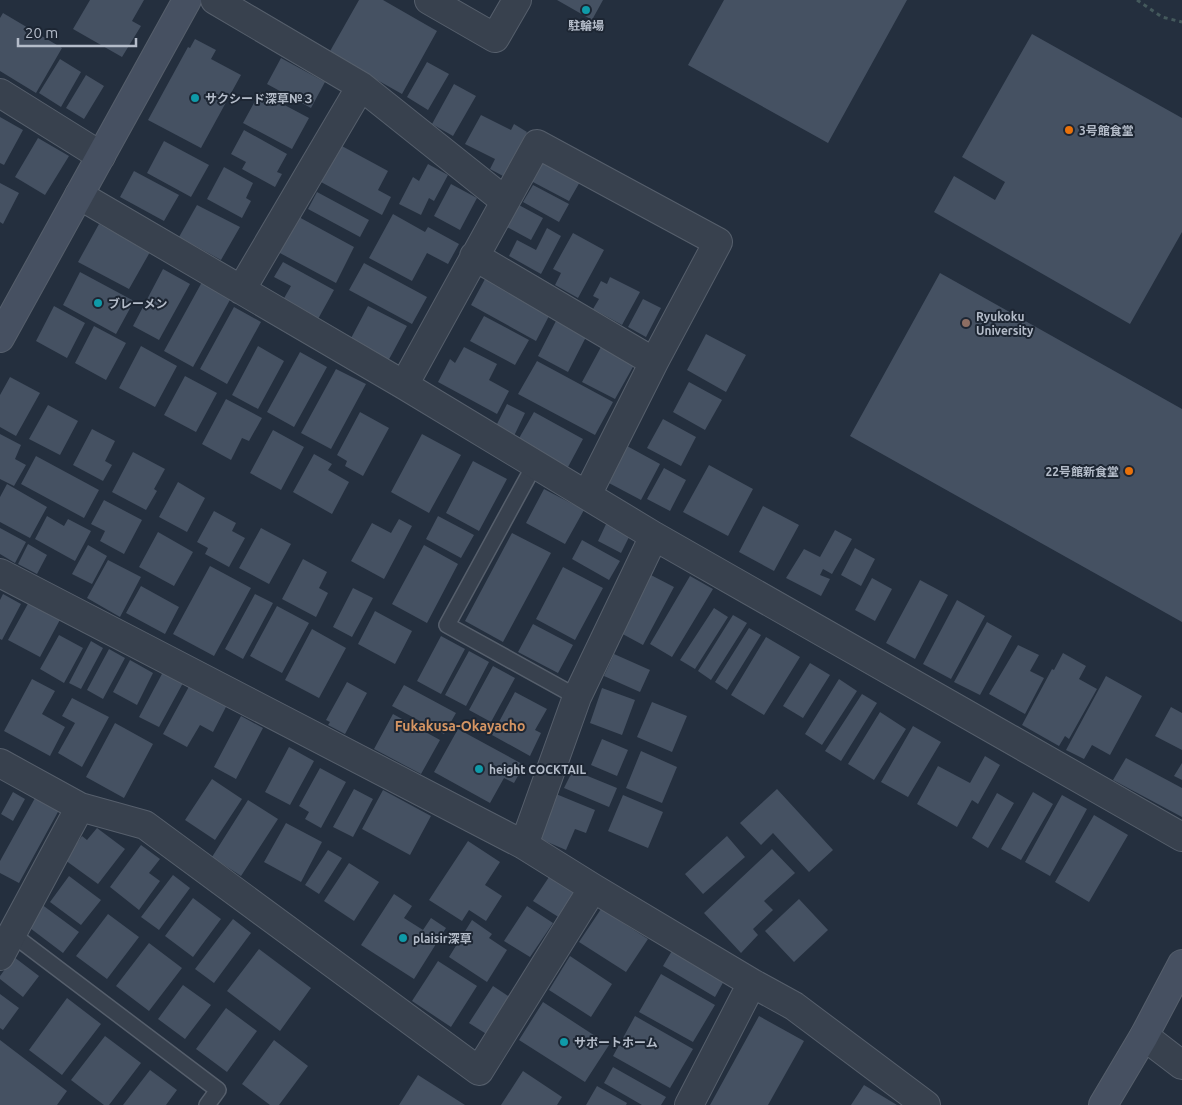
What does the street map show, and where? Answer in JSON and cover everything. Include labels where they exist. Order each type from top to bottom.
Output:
[{"type":"street","points":[[0,338],[187,0]]},
{"type":"street","points":[[215,0],[361,86],[505,201]]},
{"type":"street","points":[[429,0],[495,38],[517,0]]},
{"type":"street","points":[[241,290],[361,86]]},
{"type":"street","points":[[0,93],[101,156]]},
{"type":"street","points":[[404,385],[474,256],[538,144],[718,242],[654,362],[587,495]]},
{"type":"street","points":[[79,196],[404,385],[654,536],[1182,837]]},
{"type":"street","points":[[474,256],[654,362]]},
{"type":"street","points":[[524,845],[577,697],[654,536]]},
{"type":"street","points":[[0,573],[524,845],[752,983],[794,1006],[926,1105]]},
{"type":"street","points":[[0,763],[80,807],[145,826],[479,1071],[593,888]]},
{"type":"street","points":[[6,945],[80,807]]},
{"type":"street","points":[[1103,1105],[1144,1036],[1182,964]]},
{"type":"street","points":[[689,1105],[752,983]]},
{"type":"street","points":[[1144,1036],[1182,1065]]},
{"type":"lane","points":[[535,464],[447,625],[577,697]]},
{"type":"lane","points":[[6,945],[218,1090],[207,1105]]},
{"type":"path","points":[[1137,0],[1162,17],[1182,22]]},
{"type":"building","points":[[90,0],[144,0],[132,21],[141,26],[122,57],[73,29]]},
{"type":"building","points":[[359,0],[383,0],[437,31],[402,94],[329,53]]},
{"type":"building","name":"駐輪場","points":[[557,0],[603,0],[592,20]]},
{"type":"building","points":[[724,0],[907,0],[828,143],[688,65]]},
{"type":"building","points":[[3,13],[62,48],[36,93],[0,71],[0,18]]},
{"type":"building","points":[[1032,34],[1182,118],[1182,232],[1130,324],[934,212],[954,176],[995,200],[1005,182],[962,157]]},
{"type":"building","name":"サクシード深草№３","points":[[195,39],[216,50],[211,59],[241,75],[201,148],[148,120],[188,47],[190,48]]},
{"type":"building","points":[[281,58],[325,82],[311,108],[267,84]]},
{"type":"building","points":[[60,59],[81,72],[61,107],[39,93]]},
{"type":"building","points":[[427,62],[449,74],[428,110],[407,97]]},
{"type":"building","points":[[86,75],[104,86],[84,119],[66,108]]},
{"type":"building","points":[[454,84],[476,96],[453,136],[432,124]]},
{"type":"building","points":[[260,92],[309,118],[292,149],[243,123]]},
{"type":"building","points":[[481,115],[511,130],[514,124],[527,132],[503,176],[490,169],[495,159],[465,144]]},
{"type":"building","points":[[0,117],[23,130],[4,165],[0,163]]},
{"type":"building","points":[[244,130],[287,154],[277,172],[282,174],[275,187],[242,169],[246,162],[231,154]]},
{"type":"building","points":[[38,138],[69,156],[45,195],[15,177]]},
{"type":"building","points":[[164,141],[209,165],[191,197],[147,173]]},
{"type":"building","points":[[340,145],[388,171],[378,190],[391,197],[382,215],[321,182]]},
{"type":"building","points":[[543,160],[581,180],[569,201],[531,181]]},
{"type":"building","points":[[428,164],[448,175],[434,201],[429,198],[421,215],[399,204],[413,177],[419,181]]},
{"type":"building","points":[[224,167],[253,183],[246,198],[251,201],[242,218],[207,199]]},
{"type":"building","points":[[134,171],[179,195],[164,221],[120,197]]},
{"type":"building","points":[[0,183],[19,193],[3,224],[0,222]]},
{"type":"building","points":[[451,184],[477,198],[460,230],[434,216]]},
{"type":"building","points":[[533,185],[569,204],[559,222],[523,202]]},
{"type":"building","points":[[317,192],[369,220],[360,237],[308,209]]},
{"type":"building","points":[[517,204],[543,218],[531,240],[505,226]]},
{"type":"building","points":[[197,205],[240,227],[221,260],[179,237]]},
{"type":"building","points":[[393,214],[425,232],[428,227],[459,244],[448,264],[427,253],[412,281],[369,258]]},
{"type":"building","points":[[297,216],[354,247],[336,283],[278,252]]},
{"type":"building","points":[[99,224],[150,252],[129,289],[78,262]]},
{"type":"building","points":[[547,228],[561,236],[541,274],[509,256],[517,240],[536,250]]},
{"type":"building","points":[[573,233],[604,250],[578,298],[555,285],[561,273],[553,269]]},
{"type":"building","points":[[283,262],[334,290],[318,319],[283,300],[291,286],[274,277]]},
{"type":"building","points":[[364,263],[427,297],[412,324],[349,290]]},
{"type":"building","points":[[163,269],[190,284],[159,340],[133,326]]},
{"type":"building","name":"ブレーメン","points":[[80,272],[134,301],[116,334],[63,305]]},
{"type":"building","points":[[940,273],[1182,409],[1182,622],[850,436]]},
{"type":"building","points":[[610,277],[640,292],[622,325],[593,309],[599,299],[593,296],[601,281],[607,284]]},
{"type":"building","points":[[485,279],[550,314],[536,341],[471,305]]},
{"type":"building","points":[[202,282],[231,298],[193,367],[164,351]]},
{"type":"building","points":[[643,299],[661,308],[646,337],[628,327]]},
{"type":"building","points":[[54,306],[85,323],[67,358],[36,341]]},
{"type":"building","points":[[368,306],[407,326],[387,363],[349,342]]},
{"type":"building","points":[[234,307],[261,322],[227,384],[200,369]]},
{"type":"building","points":[[484,316],[529,340],[515,365],[470,341]]},
{"type":"building","points":[[557,319],[587,335],[568,372],[538,356]]},
{"type":"building","points":[[94,326],[126,343],[106,380],[75,363]]},
{"type":"building","points":[[706,334],[746,355],[726,392],[687,370]]},
{"type":"building","points":[[141,346],[177,366],[155,407],[119,388]]},
{"type":"building","points":[[258,346],[284,361],[258,409],[232,395]]},
{"type":"building","points":[[464,347],[497,364],[489,380],[509,391],[497,414],[438,382],[450,359],[455,363]]},
{"type":"building","points":[[601,347],[634,365],[615,399],[582,382]]},
{"type":"building","points":[[300,352],[327,367],[294,427],[267,412]]},
{"type":"building","points":[[537,361],[613,402],[595,435],[518,394]]},
{"type":"building","points":[[336,369],[366,384],[331,449],[301,433]]},
{"type":"building","points":[[185,376],[217,393],[196,432],[164,415]]},
{"type":"building","points":[[10,377],[40,393],[16,436],[0,427],[0,395]]},
{"type":"building","points":[[689,382],[722,400],[705,430],[673,412]]},
{"type":"building","points":[[226,399],[262,418],[249,441],[242,438],[231,460],[202,444]]},
{"type":"building","points":[[507,404],[525,413],[514,436],[496,426]]},
{"type":"building","points":[[48,405],[78,421],[60,455],[29,439]]},
{"type":"building","points":[[360,412],[389,428],[363,476],[345,466],[347,461],[337,455]]},
{"type":"building","points":[[534,412],[583,439],[568,467],[518,440]]},
{"type":"building","points":[[663,419],[696,437],[681,466],[647,448]]},
{"type":"building","points":[[92,429],[115,441],[105,461],[112,465],[103,481],[73,465]]},
{"type":"building","points":[[273,430],[304,447],[281,490],[250,473]]},
{"type":"building","points":[[0,434],[21,445],[15,459],[26,465],[14,486],[0,479]]},
{"type":"building","points":[[422,434],[461,455],[429,513],[391,492]]},
{"type":"building","points":[[627,446],[660,464],[641,500],[607,482]]},
{"type":"building","points":[[133,452],[165,469],[154,489],[157,491],[146,510],[112,492]]},
{"type":"building","points":[[314,454],[332,464],[328,470],[349,482],[332,514],[293,492]]},
{"type":"building","points":[[36,456],[99,490],[84,518],[21,484]]},
{"type":"building","points":[[473,461],[507,479],[479,531],[446,513]]},
{"type":"building","points":[[709,465],[753,489],[728,536],[683,512]]},
{"type":"building","points":[[664,468],[686,480],[670,511],[647,499]]},
{"type":"building","points":[[178,482],[205,498],[187,532],[159,517]]},
{"type":"building","points":[[7,484],[47,507],[30,538],[0,522],[0,497]]},
{"type":"building","points":[[544,489],[584,510],[565,544],[526,523]]},
{"type":"building","points":[[104,500],[142,520],[124,554],[100,541],[105,531],[91,524]]},
{"type":"building","points":[[763,506],[799,525],[774,571],[739,552]]},
{"type":"building","points":[[214,511],[236,523],[232,531],[245,538],[229,567],[205,554],[208,548],[197,542]]},
{"type":"building","points":[[47,516],[64,526],[68,519],[91,531],[75,561],[35,539]]},
{"type":"building","points":[[438,516],[474,535],[461,558],[426,539]]},
{"type":"building","points":[[399,519],[412,526],[384,579],[351,561],[372,523],[391,533]]},
{"type":"building","points":[[607,522],[630,535],[621,553],[598,541]]},
{"type":"building","points":[[0,528],[26,542],[15,563],[0,554]]},
{"type":"building","points":[[261,528],[291,544],[269,584],[239,568]]},
{"type":"building","points":[[835,530],[852,539],[832,574],[823,569],[820,575],[830,579],[821,596],[786,578],[804,549],[820,557]]},
{"type":"building","points":[[158,532],[193,552],[174,586],[139,567]]},
{"type":"building","points":[[512,533],[551,553],[503,642],[465,621]]},
{"type":"building","points":[[582,540],[620,561],[609,580],[572,559]]},
{"type":"building","points":[[28,544],[47,555],[37,574],[18,564]]},
{"type":"building","points":[[88,545],[107,556],[92,584],[72,574]]},
{"type":"building","points":[[424,545],[458,564],[427,623],[392,604]]},
{"type":"building","points":[[855,548],[875,559],[861,586],[841,575]]},
{"type":"building","points":[[303,559],[327,572],[319,588],[328,593],[316,617],[282,599]]},
{"type":"building","points":[[108,560],[141,577],[120,617],[87,598]]},
{"type":"building","points":[[210,566],[251,588],[214,656],[173,634]]},
{"type":"building","points":[[563,567],[603,588],[575,640],[536,619]]},
{"type":"building","points":[[647,573],[674,587],[643,645],[617,631]]},
{"type":"building","points":[[690,576],[713,589],[672,657],[650,644]]},
{"type":"building","points":[[872,578],[892,589],[875,621],[855,610]]},
{"type":"building","points":[[920,580],[948,595],[915,659],[886,643]]},
{"type":"building","points":[[141,586],[179,607],[165,634],[126,613]]},
{"type":"building","points":[[353,588],[373,598],[352,637],[333,627]]},
{"type":"building","points":[[3,594],[21,604],[2,640],[0,639],[0,600]]},
{"type":"building","points":[[255,594],[273,603],[243,659],[225,649]]},
{"type":"building","points":[[30,600],[62,616],[40,657],[8,640]]},
{"type":"building","points":[[957,600],[985,616],[951,679],[923,664]]},
{"type":"building","points":[[277,606],[309,623],[282,673],[250,656]]},
{"type":"building","points":[[714,608],[728,617],[695,669],[680,660]]},
{"type":"building","points":[[375,611],[412,631],[395,664],[358,644]]},
{"type":"building","points":[[733,615],[747,623],[711,680],[698,671]]},
{"type":"building","points":[[987,622],[1012,636],[980,695],[954,682]]},
{"type":"building","points":[[533,624],[573,645],[558,673],[518,652]]},
{"type":"building","points":[[749,628],[761,635],[727,690],[715,682]]},
{"type":"building","points":[[312,629],[346,648],[319,698],[285,680]]},
{"type":"building","points":[[59,635],[83,648],[64,683],[40,669]]},
{"type":"building","points":[[441,636],[465,649],[441,694],[417,681]]},
{"type":"building","points":[[766,637],[800,657],[764,715],[731,695]]},
{"type":"building","points":[[91,641],[103,648],[81,689],[69,683]]},
{"type":"building","points":[[1018,645],[1039,655],[1030,671],[1044,678],[1025,714],[989,694]]},
{"type":"building","points":[[109,649],[125,658],[103,699],[87,690]]},
{"type":"building","points":[[469,651],[489,662],[466,706],[445,695]]},
{"type":"building","points":[[1063,653],[1086,666],[1079,679],[1097,689],[1069,739],[1065,736],[1059,746],[1022,725],[1052,669],[1054,670]]},
{"type":"building","points":[[614,654],[650,670],[640,692],[604,676]]},
{"type":"building","points":[[130,660],[153,673],[137,705],[113,692]]},
{"type":"building","points":[[810,663],[830,675],[803,718],[783,706]]},
{"type":"building","points":[[493,666],[515,678],[491,722],[469,710]]},
{"type":"building","points":[[163,672],[183,683],[159,727],[139,717]]},
{"type":"building","points":[[1106,676],[1142,696],[1110,755],[1092,745],[1084,759],[1066,750]]},
{"type":"building","points":[[32,679],[55,691],[42,714],[65,727],[50,756],[4,731]]},
{"type":"building","points":[[839,679],[857,691],[822,745],[805,734]]},
{"type":"building","points":[[192,681],[228,703],[213,732],[200,725],[187,747],[163,734]]},
{"type":"building","points":[[347,682],[367,693],[345,734],[328,725],[330,722],[326,720]]},
{"type":"building","points":[[404,685],[456,713],[444,734],[392,706]]},
{"type":"building","points":[[602,688],[635,700],[622,735],[590,723]]},
{"type":"building","points":[[515,692],[547,709],[535,730],[541,733],[530,756],[492,735]]},
{"type":"building","points":[[862,694],[877,703],[841,761],[825,751]]},
{"type":"building","points":[[72,698],[109,717],[82,767],[58,753],[75,723],[62,716]]},
{"type":"building","points":[[652,702],[687,716],[672,752],[637,737]]},
{"type":"building","points":[[1171,707],[1182,713],[1182,750],[1155,736]]},
{"type":"building","points":[[880,712],[906,729],[874,780],[848,764]]},
{"type":"building","points":[[393,714],[440,740],[421,774],[374,749]]},
{"type":"building","points":[[241,716],[263,728],[236,779],[214,767]]},
{"type":"building","points":[[115,723],[153,744],[124,798],[86,777]]},
{"type":"building","points":[[913,726],[941,742],[908,797],[881,782]]},
{"type":"building","name":"height COCKTAIL","points":[[458,729],[524,765],[514,783],[504,778],[490,803],[434,772]]},
{"type":"building","points":[[602,739],[628,750],[617,776],[591,765]]},
{"type":"building","points":[[289,747],[314,761],[290,805],[265,792]]},
{"type":"building","points":[[641,751],[677,767],[662,803],[626,788]]},
{"type":"building","points":[[985,756],[1000,765],[978,804],[972,800],[957,827],[917,804],[938,766],[970,783]]},
{"type":"building","points":[[1126,758],[1182,788],[1182,817],[1113,780]]},
{"type":"building","points":[[1182,763],[1182,780],[1174,776]]},
{"type":"building","points":[[320,768],[346,782],[321,828],[305,819],[309,812],[299,806]]},
{"type":"building","points":[[573,770],[617,788],[609,807],[564,788]]},
{"type":"building","points":[[212,779],[242,799],[215,840],[185,820]]},
{"type":"building","points":[[354,789],[373,799],[353,837],[333,827]]},
{"type":"building","points":[[777,789],[833,850],[809,872],[773,833],[761,845],[740,823]]},
{"type":"building","points":[[383,790],[431,816],[410,855],[362,829]]},
{"type":"building","points":[[13,792],[25,799],[13,821],[1,814]]},
{"type":"building","points":[[1033,792],[1053,804],[1021,860],[1001,849]]},
{"type":"building","points":[[997,793],[1014,803],[988,848],[972,838]]},
{"type":"building","points":[[556,794],[595,810],[586,833],[575,829],[566,850],[538,838]]},
{"type":"building","points":[[623,795],[663,812],[648,848],[608,831]]},
{"type":"building","points":[[1062,795],[1087,809],[1050,876],[1025,862]]},
{"type":"building","points":[[35,798],[59,810],[19,883],[0,873],[0,861]]},
{"type":"building","points":[[248,800],[278,819],[241,876],[212,857]]},
{"type":"building","points":[[1094,815],[1128,835],[1089,902],[1055,882]]},
{"type":"building","points":[[286,823],[322,842],[301,882],[264,862]]},
{"type":"building","points":[[97,828],[125,849],[98,884],[65,860],[82,836],[87,840]]},
{"type":"building","points":[[727,836],[745,857],[703,894],[685,874]]},
{"type":"building","points":[[468,841],[500,862],[485,885],[502,896],[486,921],[469,910],[462,921],[429,900]]},
{"type":"building","points":[[141,845],[160,859],[149,873],[160,881],[139,910],[110,887]]},
{"type":"building","points":[[772,849],[795,873],[764,901],[773,910],[753,929],[758,935],[741,953],[704,913]]},
{"type":"building","points":[[328,850],[342,858],[319,894],[305,885]]},
{"type":"building","points":[[349,863],[379,882],[354,921],[324,901]]},
{"type":"building","points":[[173,875],[190,888],[159,930],[141,917]]},
{"type":"building","points":[[69,876],[101,900],[81,925],[50,902]]},
{"type":"building","points":[[549,877],[576,894],[560,918],[533,901]]},
{"type":"building","name":"plaisir深草","points":[[394,894],[412,906],[404,918],[423,930],[431,918],[446,928],[414,979],[361,945]]},
{"type":"building","points":[[193,898],[221,919],[193,957],[165,936]]},
{"type":"building","points":[[799,899],[828,930],[794,962],[765,931]]},
{"type":"building","points":[[41,904],[79,932],[63,953],[26,925]]},
{"type":"building","points":[[527,906],[553,923],[530,957],[504,941]]},
{"type":"building","points":[[601,909],[648,939],[626,972],[579,942]]},
{"type":"building","points":[[108,914],[139,937],[107,979],[76,956]]},
{"type":"building","points":[[233,919],[251,933],[214,983],[195,969]]},
{"type":"building","points":[[472,920],[492,934],[489,938],[507,950],[487,982],[449,957]]},
{"type":"building","points":[[149,943],[182,968],[149,1011],[116,986]]},
{"type":"building","points":[[259,949],[311,988],[280,1031],[227,991]]},
{"type":"building","points":[[673,949],[725,979],[715,997],[663,966]]},
{"type":"building","points":[[570,956],[612,984],[591,1017],[549,990]]},
{"type":"building","points":[[14,957],[39,976],[23,997],[0,979],[0,976]]},
{"type":"building","points":[[438,961],[477,986],[451,1027],[412,1001]]},
{"type":"building","points":[[661,974],[715,1005],[693,1042],[639,1012]]},
{"type":"building","points":[[183,985],[211,1005],[185,1039],[158,1019]]},
{"type":"building","points":[[493,986],[511,998],[488,1035],[469,1023]]},
{"type":"building","points":[[0,994],[19,1008],[3,1030],[0,1028]]},
{"type":"building","points":[[67,998],[101,1024],[62,1075],[29,1050]]},
{"type":"building","name":"サポートホーム","points":[[543,1002],[609,1045],[585,1082],[519,1040]]},
{"type":"building","points":[[226,1008],[257,1031],[227,1072],[196,1049]]},
{"type":"building","points":[[635,1016],[693,1049],[670,1088],[613,1056]]},
{"type":"building","points":[[759,1016],[804,1041],[768,1105],[710,1105]]},
{"type":"building","points":[[105,1036],[141,1063],[109,1105],[104,1105],[71,1080]]},
{"type":"building","points":[[0,1040],[67,1091],[57,1105],[0,1105]]},
{"type":"building","points":[[274,1040],[308,1066],[279,1105],[270,1105],[242,1084]]},
{"type":"building","points":[[613,1067],[666,1097],[661,1105],[642,1105],[604,1083]]},
{"type":"building","points":[[150,1070],[177,1090],[166,1105],[123,1105]]},
{"type":"building","points":[[523,1071],[562,1097],[557,1105],[501,1105]]},
{"type":"building","points":[[418,1075],[465,1105],[399,1105]]},
{"type":"building","points":[[864,1085],[897,1105],[851,1105]]},
{"type":"building","points":[[597,1086],[627,1103],[626,1105],[586,1105]]},
{"type":"place","name":"駐輪場","points":[[586,10]]},
{"type":"place","name":"サクシード深草№３","points":[[195,98]]},
{"type":"place","name":"3号館食堂","points":[[1069,130]]},
{"type":"place","name":"ブレーメン","points":[[98,303]]},
{"type":"place","name":"Ryukoku University","points":[[966,323]]},
{"type":"place","name":"22号館新食堂","points":[[1129,471]]},
{"type":"place","name":"height COCKTAIL","points":[[479,769]]},
{"type":"place","name":"plaisir深草","points":[[403,938]]},
{"type":"place","name":"サポートホーム","points":[[564,1042]]},
{"type":"district","name":"Fukakusa-Okayacho","points":[[460,726]]}]
